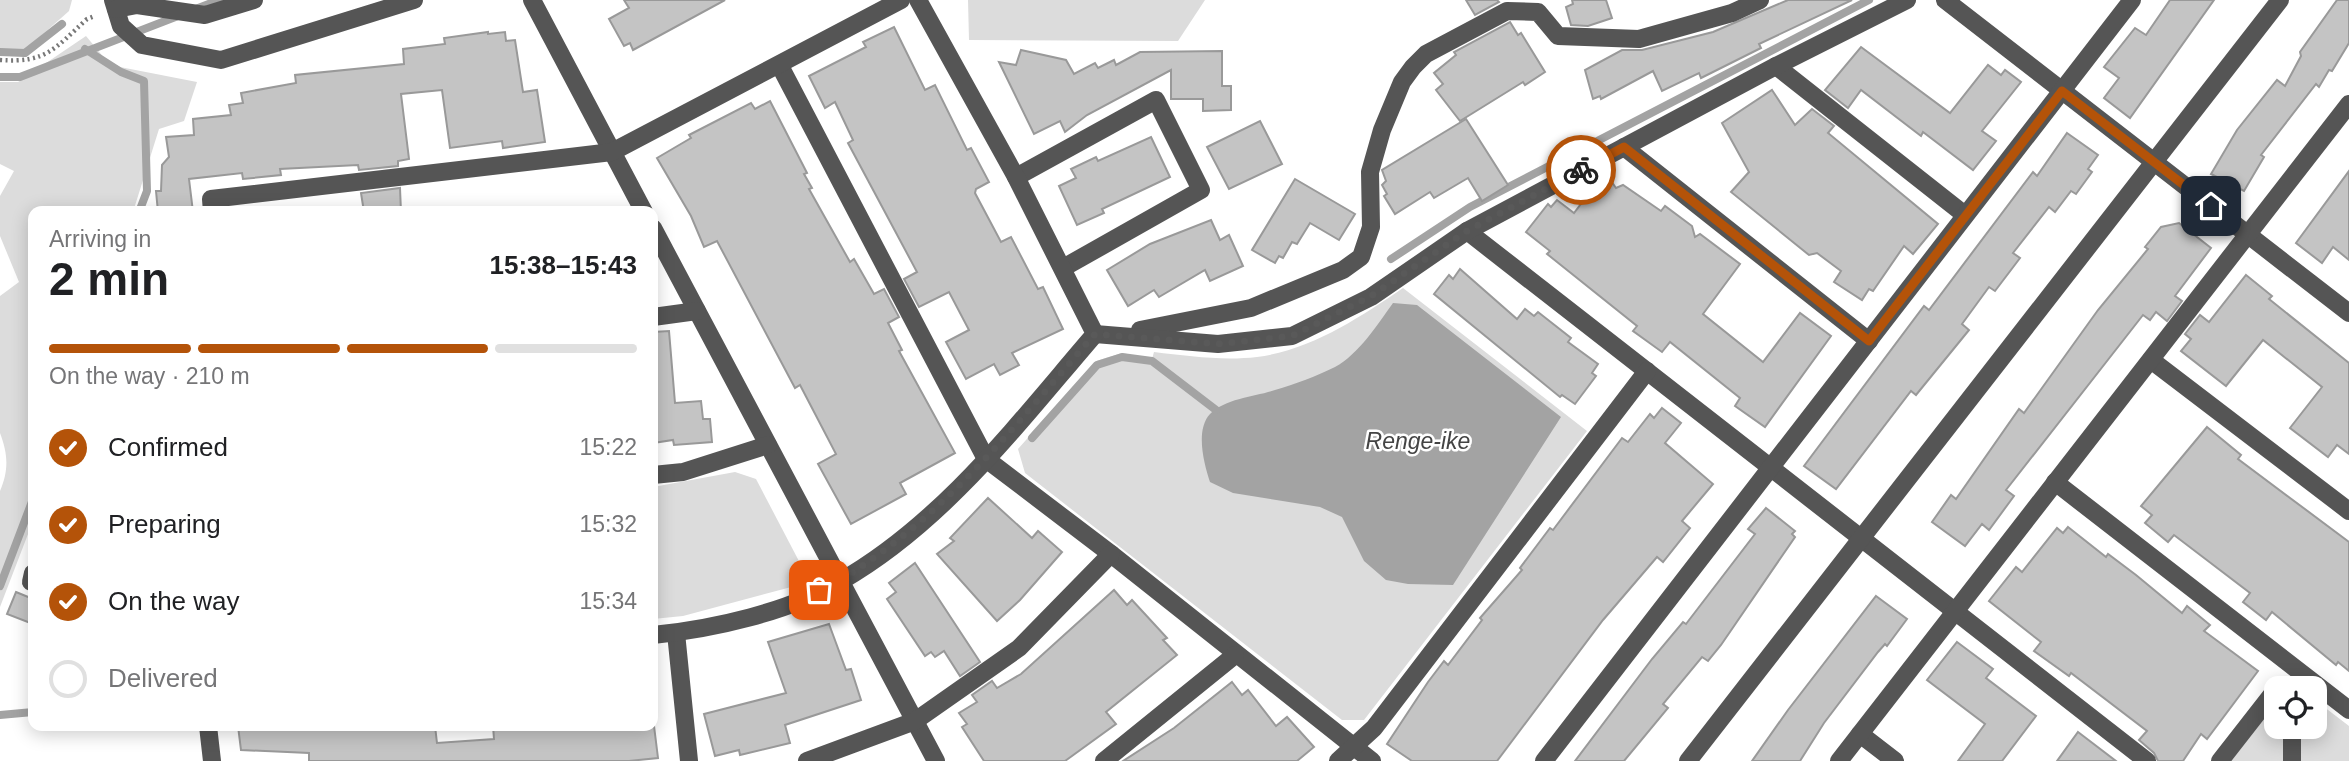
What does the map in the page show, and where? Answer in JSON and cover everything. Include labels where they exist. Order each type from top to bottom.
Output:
[{"type":"street","points":[[254,0],[206,7],[137,5],[117,12],[142,45],[221,60],[414,0]]},
{"type":"street","points":[[532,0],[641,206]]},
{"type":"street","points":[[212,206],[211,199],[612,152],[901,0]]},
{"type":"street","points":[[918,0],[1016,177],[1095,334]]},
{"type":"street","points":[[1119,334],[1251,308],[1343,270],[1361,257],[1371,227],[1370,172],[1382,130],[1402,82],[1426,54],[1507,11],[1538,12],[1558,36],[1639,39],[1732,13],[1760,0]]},
{"type":"street","points":[[658,634],[757,616],[840,582],[922,523],[986,459],[1095,334],[1218,344],[1292,336],[1371,296],[1467,231],[1776,66],[1907,0]]},
{"type":"street","points":[[1945,0],[2349,313]]},
{"type":"street","points":[[1544,761],[2132,0]]},
{"type":"street","points":[[1688,761],[2280,0]]},
{"type":"street","points":[[780,66],[986,459],[1111,554],[1372,761]]},
{"type":"street","points":[[1776,66],[1965,215]]},
{"type":"street","points":[[1016,177],[1156,100],[1201,190],[1063,268]]},
{"type":"street","points":[[1839,761],[2347,110]]},
{"type":"street","points":[[1624,147],[1869,341]]},
{"type":"street","points":[[1467,231],[2147,761]]},
{"type":"street","points":[[658,237],[936,761]]},
{"type":"street","points":[[658,316],[697,311]]},
{"type":"street","points":[[2151,360],[2349,511]]},
{"type":"street","points":[[1338,761],[1374,728],[1647,371]]},
{"type":"street","points":[[658,474],[683,472],[768,446]]},
{"type":"street","points":[[2055,482],[2349,710]]},
{"type":"street","points":[[807,761],[915,721],[1019,648],[1111,554]]},
{"type":"street","points":[[676,632],[689,761]]},
{"type":"street","points":[[1104,761],[1235,654]]},
{"type":"street","points":[[2286,676],[2293,667]]},
{"type":"street","points":[[2220,761],[2264,705]]},
{"type":"street","points":[[209,731],[212,761]]},
{"type":"street","points":[[1860,734],[1895,761]]},
{"type":"street","points":[[2293,739],[2295,759]]},
{"type":"path","points":[[0,60],[21,63],[50,54],[87,19],[117,12]]},
{"type":"shaded area","points":[[0,0],[72,0],[69,11],[25,50],[0,50]]},
{"type":"shaded area","points":[[968,0],[1205,0],[1178,41],[969,40]]},
{"type":"shaded area","points":[[86,36],[105,59],[120,67],[197,82],[184,121],[159,129],[135,206],[28,206],[28,534],[0,607],[0,491],[6,462],[0,433],[0,296],[19,282],[0,236],[0,196],[14,171],[0,164],[0,82],[18,82]]},
{"type":"shaded area","points":[[1403,288],[1587,431],[1364,720],[1342,720],[1025,473],[1018,449],[1096,361],[1122,353],[1152,359],[1154,352],[1206,358],[1257,357],[1277,353],[1334,331]]},
{"type":"shaded area","points":[[735,472],[756,479],[801,565],[795,586],[683,616],[658,618],[658,486]]},
{"type":"shaded area","points":[[2327,709],[2349,726],[2349,761],[2231,761],[2264,719],[2264,739],[2327,739]]},
{"type":"water","name":"Renge-ike","points":[[1393,303],[1417,305],[1561,417],[1453,585],[1408,584],[1386,580],[1364,561],[1342,517],[1320,507],[1233,493],[1210,482],[1205,466],[1202,438],[1205,421],[1210,414],[1224,404],[1290,385],[1335,367],[1360,347]]},
{"type":"building","points":[[624,0],[725,0],[633,50],[630,43],[624,46],[609,19],[629,8]]},
{"type":"building","points":[[1466,0],[1497,0],[1499,2],[1475,15]]},
{"type":"building","points":[[1572,0],[1606,0],[1612,18],[1588,26],[1571,25],[1566,7],[1573,4]]},
{"type":"building","points":[[1788,0],[1852,0],[1759,44],[1761,48],[1701,78],[1699,73],[1662,91],[1653,71],[1601,99],[1600,96],[1593,99],[1585,70],[1622,50],[1642,50],[1713,32]]},
{"type":"building","points":[[2170,0],[2214,0],[2130,118],[2104,98],[2119,78],[2104,67],[2135,28],[2146,35]]},
{"type":"building","points":[[2337,0],[2349,0],[2349,43],[2332,71],[2329,70],[2319,87],[2316,84],[2261,155],[2264,157],[2244,191],[2211,174],[2237,130],[2277,80],[2285,86],[2301,56],[2300,52]]},
{"type":"building","points":[[1510,22],[1518,35],[1521,33],[1545,72],[1525,85],[1523,82],[1460,121],[1436,90],[1443,84],[1434,73],[1456,55],[1454,52]]},
{"type":"building","points":[[894,27],[925,90],[935,85],[967,150],[971,148],[989,182],[976,189],[975,193],[1001,242],[1011,237],[1038,289],[1043,287],[1063,329],[1012,353],[1019,365],[1000,375],[994,364],[966,379],[946,342],[969,330],[949,292],[919,307],[904,279],[917,272],[848,143],[853,140],[835,102],[825,108],[809,76],[866,47],[863,42]]},
{"type":"building","points":[[505,32],[506,41],[515,40],[523,92],[537,90],[545,142],[503,148],[502,141],[450,148],[442,90],[401,94],[409,159],[398,161],[398,166],[359,170],[358,165],[280,169],[281,175],[243,179],[242,173],[189,179],[192,206],[157,206],[156,191],[161,191],[162,165],[169,157],[166,137],[194,135],[193,119],[231,115],[229,105],[243,103],[241,93],[296,83],[295,75],[404,64],[403,49],[445,44],[444,38]]},
{"type":"building","points":[[1861,47],[1950,113],[1988,65],[2001,75],[2005,70],[2021,82],[1982,131],[1996,141],[1973,170],[1923,132],[1921,136],[1861,90],[1848,108],[1825,90]]},
{"type":"building","points":[[1021,50],[1066,60],[1074,74],[1095,63],[1098,68],[1114,60],[1116,65],[1140,52],[1222,51],[1222,86],[1231,86],[1231,110],[1203,111],[1203,99],[1171,99],[1171,70],[1087,115],[1065,132],[1060,121],[1034,134],[999,62],[1016,65]]},
{"type":"building","points":[[1772,90],[1795,125],[1812,109],[1834,126],[1828,133],[1938,224],[1913,254],[1904,246],[1873,291],[1869,289],[1862,300],[1834,282],[1841,271],[1817,253],[1809,255],[1731,192],[1749,172],[1722,123]]},
{"type":"building","points":[[770,101],[807,173],[804,174],[812,188],[809,189],[850,262],[854,259],[874,294],[884,289],[899,317],[888,323],[902,350],[899,351],[955,453],[900,483],[906,494],[851,524],[818,464],[836,454],[800,385],[795,388],[717,241],[704,247],[691,216],[657,158],[691,138],[689,135],[751,103],[755,109]]},
{"type":"building","points":[[1466,119],[1508,185],[1482,201],[1468,178],[1434,198],[1430,192],[1395,214],[1384,196],[1387,194],[1382,185],[1386,181],[1382,170]]},
{"type":"building","points":[[1260,121],[1282,164],[1229,189],[1207,147]]},
{"type":"building","points":[[2067,133],[2098,155],[2088,169],[2092,172],[2076,194],[2071,191],[2055,212],[2049,207],[2013,253],[2020,258],[1995,291],[1989,287],[1962,324],[1969,330],[1916,395],[1911,391],[1836,489],[1804,466],[1924,306],[1929,310],[2033,172],[2037,176]]},
{"type":"building","points":[[1151,137],[1170,177],[1102,209],[1104,213],[1077,225],[1059,186],[1076,178],[1071,169],[1096,157],[1098,161]]},
{"type":"building","points":[[2349,171],[2349,260],[2333,247],[2322,263],[2296,243]]},
{"type":"building","points":[[1609,178],[1616,188],[1623,185],[1661,211],[1665,206],[1692,226],[1695,237],[1700,234],[1740,264],[1703,314],[1763,362],[1800,313],[1831,336],[1765,427],[1735,406],[1740,398],[1670,342],[1662,352],[1633,331],[1637,326],[1547,254],[1550,251],[1526,232],[1548,204],[1551,207],[1557,200],[1574,213],[1596,184],[1602,188]]},
{"type":"building","points":[[1295,179],[1355,214],[1339,240],[1310,223],[1297,244],[1292,242],[1283,258],[1279,256],[1275,263],[1252,250]]},
{"type":"building","points":[[400,188],[401,206],[363,206],[361,193]]},
{"type":"building","points":[[1211,220],[1220,240],[1229,235],[1243,266],[1210,281],[1205,270],[1159,297],[1154,290],[1128,306],[1107,270],[1150,244]]},
{"type":"building","points":[[2179,223],[2211,248],[2175,296],[2182,301],[2167,321],[2156,312],[2150,320],[2143,315],[2006,490],[2014,496],[1989,530],[1982,524],[1965,546],[1932,522],[1951,495],[1956,499],[2019,409],[2024,413],[2098,310],[2148,249],[2145,247],[2161,227]]},
{"type":"building","points":[[1460,269],[1517,319],[1525,309],[1534,316],[1538,312],[1571,338],[1568,342],[1598,364],[1592,373],[1596,376],[1575,404],[1562,395],[1560,397],[1434,294],[1449,275],[1453,279]]},
{"type":"building","points":[[2246,275],[2272,296],[2269,299],[2349,363],[2349,454],[2337,445],[2328,457],[2290,428],[2322,387],[2263,340],[2226,386],[2181,351],[2191,339],[2185,334],[2200,315],[2209,322]]},
{"type":"building","points":[[669,331],[675,403],[701,401],[703,419],[710,419],[712,442],[674,445],[673,440],[658,442],[658,332]]},
{"type":"building","points":[[1662,408],[1681,423],[1665,443],[1713,484],[1682,521],[1690,528],[1663,562],[1657,557],[1603,620],[1497,761],[1412,761],[1387,744],[1444,661],[1448,665],[1482,620],[1480,618],[1522,570],[1520,568],[1550,528],[1553,530],[1622,438],[1628,442],[1650,414],[1654,418]]},
{"type":"building","points":[[2207,427],[2241,455],[2238,459],[2349,542],[2349,671],[2338,662],[2336,665],[2272,612],[2266,620],[2243,602],[2250,593],[2174,535],[2168,542],[2145,523],[2152,515],[2141,506]]},
{"type":"building","points":[[988,498],[1032,538],[1038,531],[1062,552],[1020,600],[997,621],[937,554],[954,541],[950,538]]},
{"type":"building","points":[[1766,508],[1795,531],[1792,534],[1795,537],[1721,645],[1708,661],[1702,657],[1663,704],[1668,708],[1624,761],[1575,761],[1652,659],[1683,622],[1686,624],[1755,534],[1748,529]]},
{"type":"building","points":[[2068,527],[2106,557],[2108,554],[2136,575],[2182,613],[2187,606],[2210,625],[2204,631],[2258,671],[2207,739],[2201,734],[2183,761],[2158,761],[2154,753],[2139,740],[2147,731],[2071,673],[2069,676],[2034,651],[2041,642],[1989,601],[2016,567],[2022,572],[2057,528],[2063,533]]},
{"type":"building","points":[[915,563],[980,662],[960,676],[944,651],[935,657],[931,652],[925,656],[887,599],[896,592],[889,583]]},
{"type":"building","points":[[1114,590],[1127,605],[1132,600],[1167,638],[1163,640],[1177,655],[1106,712],[1116,724],[1065,761],[984,761],[962,727],[967,724],[959,713],[977,702],[972,695],[992,681],[997,688],[1021,674]]},
{"type":"building","points":[[16,592],[28,597],[28,622],[7,614]]},
{"type":"building","points":[[1876,596],[1907,619],[1887,646],[1885,644],[1878,652],[1824,723],[1800,761],[1752,761],[1788,710]]},
{"type":"building","points":[[829,624],[846,670],[851,669],[861,700],[785,725],[790,743],[740,755],[739,750],[715,756],[704,714],[786,693],[768,642]]},
{"type":"building","points":[[1957,642],[1993,669],[1986,678],[2036,716],[2002,761],[1958,761],[1985,724],[1927,680]]},
{"type":"building","points":[[1232,682],[1242,695],[1248,690],[1276,726],[1287,717],[1314,747],[1297,761],[1123,761],[1174,728]]},
{"type":"building","points":[[239,731],[436,731],[437,743],[494,739],[493,731],[655,731],[658,758],[629,761],[309,761],[309,753],[241,750]]},
{"type":"building","points":[[2078,732],[2116,761],[2057,761]]},
{"type":"waterway","points":[[193,10],[219,0]]},
{"type":"waterway","points":[[1391,259],[1470,207],[1869,0]]},
{"type":"waterway","points":[[0,77],[20,77],[178,16]]},
{"type":"waterway","points":[[0,52],[25,53],[62,24]]},
{"type":"waterway","points":[[85,49],[121,72],[144,81],[147,191],[141,206]]},
{"type":"waterway","points":[[1032,438],[1097,365],[1122,357],[1152,361],[1216,410]]},
{"type":"waterway","points":[[0,586],[28,512]]},
{"type":"waterway","points":[[0,715],[28,712]]},
{"type":"way so far","points":[[819,590],[840,582],[922,523],[986,459],[1095,334],[1218,344],[1292,336],[1371,296],[1467,231],[1581,170]]},
{"type":"route","points":[[1581,170],[1624,147],[1869,341],[2062,91],[2211,206]]}]
